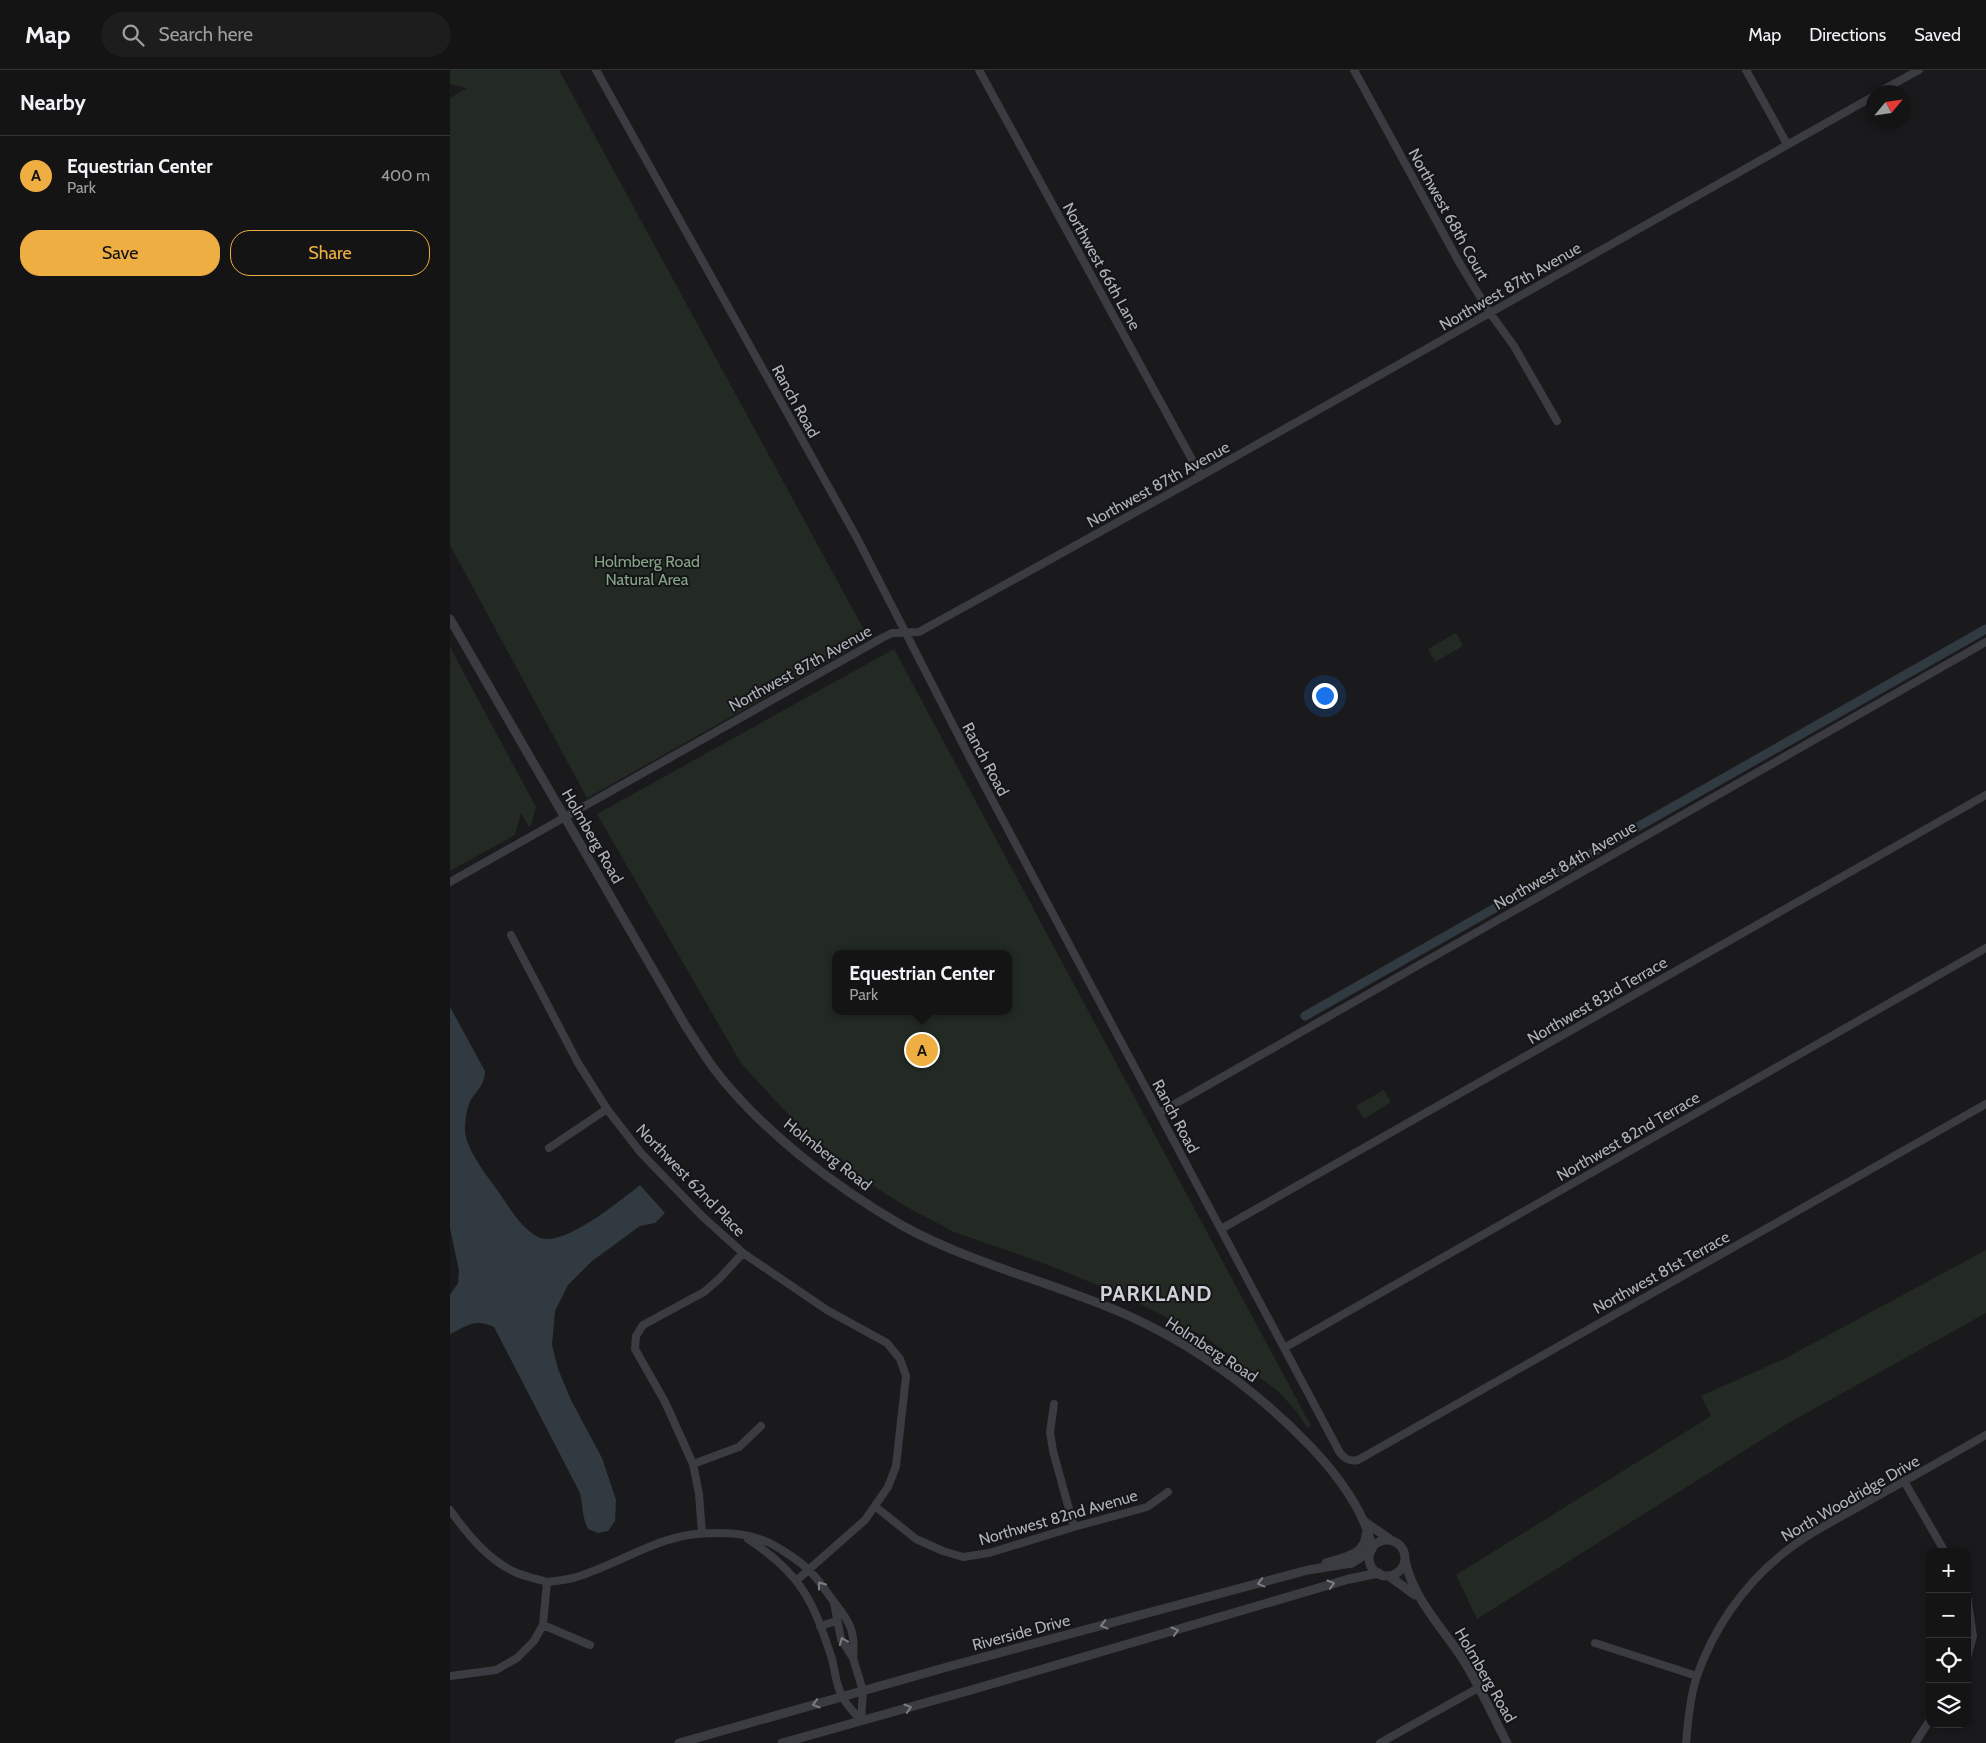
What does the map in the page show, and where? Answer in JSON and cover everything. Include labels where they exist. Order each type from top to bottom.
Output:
[{"type":"street","name":"Ranch Road","points":[[596,70],[857,538],[905,634],[1284,1348],[1340,1453],[1349,1461]]},
{"type":"street","name":"Northwest 66th Lane","points":[[978,70],[1201,476]]},
{"type":"street","name":"Northwest 68th Court","points":[[1354,70],[1460,264],[1490,313],[1514,346],[1557,421]]},
{"type":"street","points":[[1746,70],[1787,144]]},
{"type":"street","points":[[1892,85],[1919,70]]},
{"type":"street","name":"Northwest 87th Avenue","points":[[450,882],[882,638],[892,633],[918,632],[1201,476],[1866,100]]},
{"type":"street","name":"Holmberg Road","points":[[450,619],[685,1025],[713,1067],[746,1105],[835,1184],[925,1238],[965,1256],[1127,1315],[1197,1354],[1247,1388],[1304,1440],[1331,1470],[1365,1522],[1371,1550]]},
{"type":"street","name":"Northwest 84th Avenue","points":[[1159,1113],[1986,642]]},
{"type":"street","name":"Northwest 83rd Terrace","points":[[1221,1229],[1986,795]]},
{"type":"street","name":"Northwest 62nd Place","points":[[511,935],[578,1063],[607,1109],[641,1153],[703,1217],[743,1253],[827,1310],[888,1343],[900,1359],[906,1376],[896,1466],[888,1487],[876,1507]]},
{"type":"street","name":"Northwest 82nd Terrace","points":[[1284,1348],[1986,948]]},
{"type":"street","name":"Northwest 81st Terrace","points":[[1349,1461],[1358,1460],[1986,1104]]},
{"type":"street","points":[[550,1148],[607,1109]]},
{"type":"street","points":[[702,1533],[699,1494],[693,1464],[665,1402],[634,1348],[636,1336],[643,1325],[704,1292],[743,1253]]},
{"type":"street","points":[[1054,1404],[1050,1432],[1053,1452],[1074,1527]]},
{"type":"street","points":[[693,1464],[738,1447],[761,1426]]},
{"type":"street","name":"North Woodridge Drive","points":[[1686,1743],[1688,1715],[1697,1676],[1731,1608],[1756,1578],[1781,1555],[1811,1534],[1986,1435]]},
{"type":"street","points":[[1904,1482],[1943,1548]]},
{"type":"street","name":"Northwest 82nd Avenue","points":[[876,1507],[916,1539],[943,1551],[963,1557],[989,1553],[1074,1527],[1147,1508],[1168,1492]]},
{"type":"street","points":[[797,1580],[865,1520],[876,1507]]},
{"type":"street","points":[[450,1510],[471,1537],[493,1559],[517,1573],[547,1582],[572,1578],[601,1568],[651,1546],[682,1536],[702,1533],[740,1533],[773,1544],[810,1570],[846,1616],[854,1643],[853,1658]]},
{"type":"street","points":[[1308,1570],[1359,1551],[1366,1541],[1365,1522]]},
{"type":"street","name":"Holmberg Road","points":[[1365,1522],[1392,1541]]},
{"type":"street","points":[[740,1533],[770,1553],[797,1580],[807,1595],[820,1626],[842,1697],[861,1721]]},
{"type":"street","points":[[782,1743],[1217,1619],[1349,1579],[1379,1574],[1389,1576],[1402,1569],[1405,1560],[1402,1548],[1392,1541],[1378,1543],[1371,1550],[1370,1562],[1379,1574]]},
{"type":"street","name":"Riverside Drive","points":[[679,1743],[1308,1570],[1352,1563],[1371,1550]]},
{"type":"street","name":"Holmberg Road","points":[[1405,1560],[1408,1576],[1419,1598],[1454,1645],[1507,1743]]},
{"type":"street","name":"Holmberg Road","points":[[1389,1576],[1419,1598]]},
{"type":"street","points":[[450,1676],[496,1670],[517,1658],[534,1641],[543,1625],[547,1582]]},
{"type":"street","points":[[834,1603],[841,1639],[853,1658],[863,1691],[861,1721]]},
{"type":"street","points":[[820,1626],[837,1621]]},
{"type":"street","points":[[1971,1622],[1973,1636],[1971,1643]]},
{"type":"street","points":[[543,1625],[590,1644]]},
{"type":"street","points":[[1595,1643],[1697,1676]]},
{"type":"street","points":[[1380,1743],[1478,1688]]},
{"type":"street","points":[[1915,1743],[1926,1726]]},
{"type":"green space","name":"Holmberg Road Natural Area","points":[[450,70],[559,70],[869,639],[587,798],[450,545],[450,98],[467,88],[450,84]]},
{"type":"green space","points":[[1456,633],[1463,646],[1435,662],[1428,649]]},
{"type":"green space","points":[[450,647],[536,807],[531,826],[529,827],[521,813],[515,835],[450,871]]},
{"type":"green space","points":[[894,649],[1311,1426],[1307,1428],[1297,1412],[1279,1392],[1207,1338],[1127,1297],[1043,1263],[954,1232],[905,1206],[872,1185],[811,1136],[741,1063],[597,814]]},
{"type":"green space","points":[[1384,1090],[1391,1102],[1364,1119],[1356,1106]]},
{"type":"green space","points":[[1986,1250],[1986,1313],[1785,1425],[1477,1619],[1456,1575],[1711,1416],[1701,1396],[1784,1359]]},
{"type":"shaded area","points":[[450,1007],[485,1071],[483,1082],[471,1099],[466,1114],[466,1138],[483,1170],[515,1216],[526,1228],[538,1237],[548,1239],[561,1236],[591,1221],[640,1185],[665,1213],[655,1223],[640,1226],[592,1261],[568,1285],[555,1311],[552,1345],[558,1369],[571,1400],[602,1458],[616,1500],[615,1521],[608,1531],[598,1533],[588,1529],[580,1493],[494,1327],[476,1323],[450,1334],[450,1295],[458,1283],[459,1271],[450,1228]]},
{"type":"waterway","points":[[1305,1016],[1986,629]]},
{"type":"place","name":"Equestrian Center","points":[[922,1050]]},
{"type":"district","name":"PARKLAND","points":[[1156,1294]]}]
